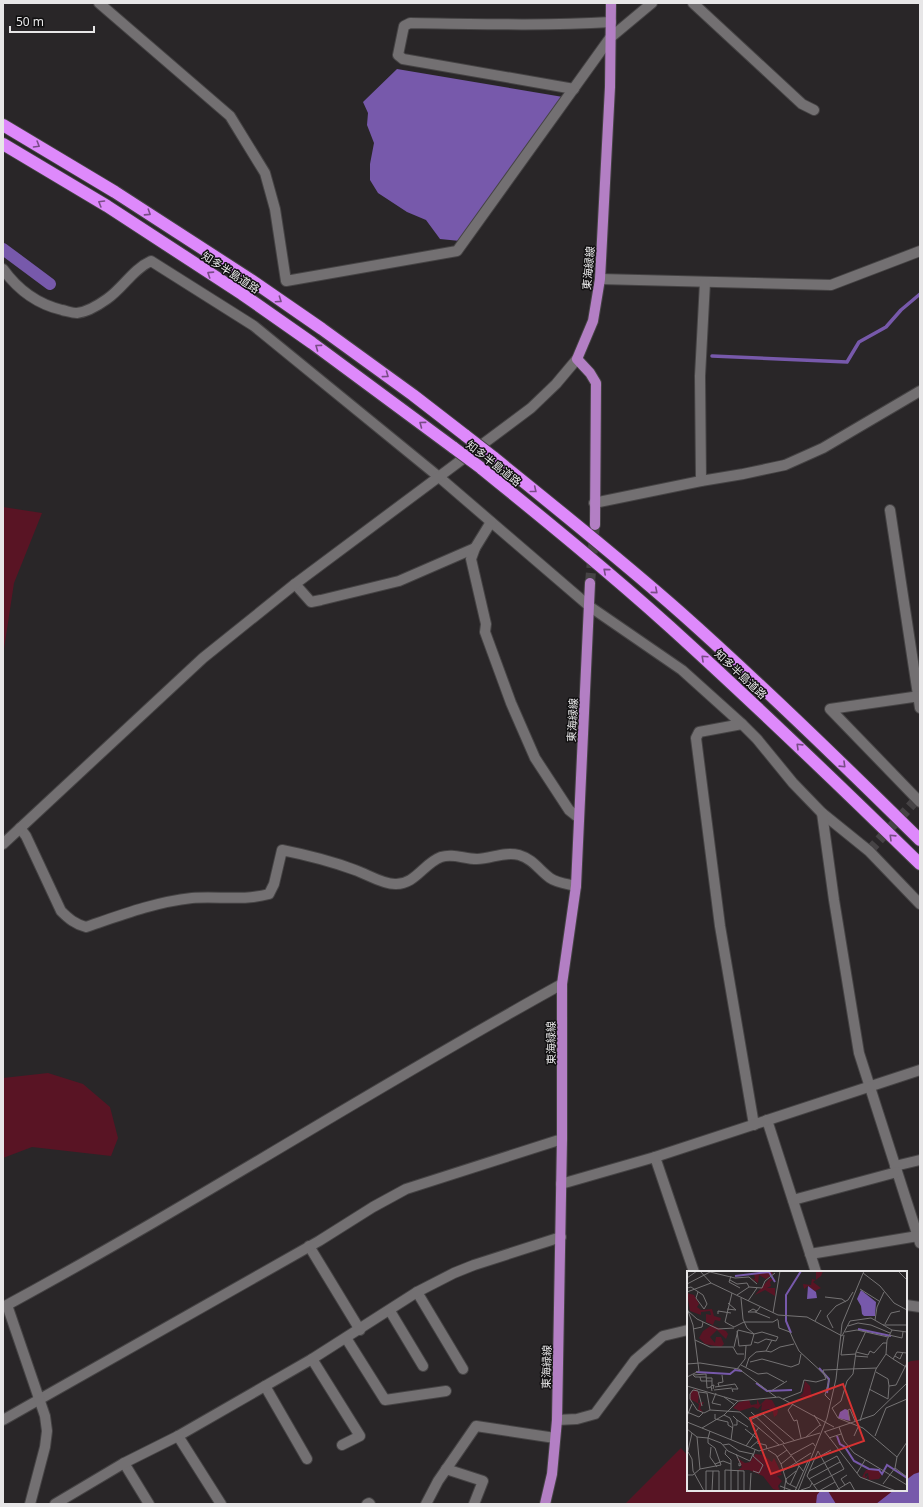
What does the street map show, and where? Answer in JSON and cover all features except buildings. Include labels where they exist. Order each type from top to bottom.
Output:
[{"type":"highway","name":"知多半島道路","points":[[3,125],[116,192],[251,280],[346,346],[466,436],[598,543],[680,613],[795,718],[920,840]]},
{"type":"highway","name":"知多半島道路","points":[[3,144],[107,206],[242,294],[312,343],[481,468],[594,561],[669,626],[761,710],[920,864]]},
{"type":"main road","name":"東海緑線","points":[[577,358],[593,321],[600,279],[610,88],[611,3]]},
{"type":"main road","points":[[577,358],[590,373],[596,384],[595,525]]},
{"type":"main road","name":"東海緑線","points":[[545,1504],[552,1474],[558,1420],[562,1138],[562,984],[576,886],[590,583]]},
{"type":"street","points":[[99,3],[230,116],[265,173],[275,209],[286,282],[457,251],[610,38],[652,3]]},
{"type":"street","points":[[693,3],[802,104],[814,110]]},
{"type":"street","points":[[574,89],[403,59],[398,55],[404,26],[410,23],[517,24],[611,22]]},
{"type":"street","points":[[600,279],[831,285],[920,251]]},
{"type":"street","points":[[3,269],[8,277],[31,297],[49,307],[78,313],[107,299],[121,288],[142,265],[151,261],[254,326],[439,477],[589,606],[682,670],[757,739],[793,783],[822,813],[870,851],[920,904]]},
{"type":"street","points":[[701,481],[700,376],[705,282]]},
{"type":"street","points":[[3,844],[203,658],[295,584],[531,408],[556,384],[577,358]]},
{"type":"street","points":[[594,503],[743,474],[785,464],[823,448],[920,391]]},
{"type":"street","points":[[890,510],[920,708]]},
{"type":"street","points":[[491,522],[475,548],[471,559],[486,624],[486,632],[511,703],[535,758],[570,810],[579,818]]},
{"type":"street","points":[[295,584],[311,602],[399,581],[475,548]]},
{"type":"street","points":[[919,696],[830,708],[920,802]]},
{"type":"street","points":[[742,724],[699,732],[696,738],[720,926],[754,1125]]},
{"type":"street","points":[[810,1254],[919,1240],[916,1218],[896,1169],[859,1053],[834,900],[822,813]]},
{"type":"street","points":[[20,828],[26,836],[61,911],[76,925],[86,927],[148,906],[193,898],[257,897],[269,894],[274,884],[282,850],[323,859],[378,880],[395,884],[409,881],[431,862],[441,857],[452,855],[477,859],[507,853],[527,858],[552,879],[576,886]]},
{"type":"street","points":[[30,1504],[45,1447],[47,1431],[45,1416],[7,1305],[195,1199],[428,1060],[562,984]]},
{"type":"street","points":[[561,1184],[655,1157],[920,1070]]},
{"type":"street","points":[[767,1120],[816,1271]]},
{"type":"street","points":[[3,1420],[309,1246],[406,1189],[562,1138]]},
{"type":"street","points":[[655,1157],[694,1271]]},
{"type":"street","points":[[793,1200],[896,1169],[920,1160]]},
{"type":"street","points":[[55,1504],[124,1463],[178,1436],[312,1359],[418,1292],[454,1272],[561,1237]]},
{"type":"street","points":[[309,1246],[360,1330]]},
{"type":"street","points":[[418,1292],[464,1369]]},
{"type":"street","points":[[907,1304],[920,1307]]},
{"type":"street","points":[[390,1311],[423,1366]]},
{"type":"street","points":[[558,1420],[577,1420],[594,1414],[635,1360],[662,1336],[687,1330]]},
{"type":"street","points":[[346,1338],[385,1400],[446,1391]]},
{"type":"street","points":[[312,1359],[360,1436],[342,1445]]},
{"type":"street","points":[[265,1386],[307,1459]]},
{"type":"street","points":[[426,1504],[446,1469],[476,1426],[555,1438]]},
{"type":"street","points":[[178,1436],[221,1504]]},
{"type":"street","points":[[124,1463],[149,1504]]},
{"type":"street","points":[[446,1469],[483,1481],[474,1504]]},
{"type":"shaded area","points":[[397,69],[563,97],[460,241],[440,239],[426,220],[407,212],[378,193],[370,180],[370,164],[374,143],[367,125],[368,113],[363,102]]},
{"type":"shaded area","points":[[3,507],[42,513],[14,583],[3,650]]},
{"type":"shaded area","points":[[48,1073],[83,1084],[110,1107],[118,1138],[111,1156],[32,1147],[3,1158],[3,1078]]},
{"type":"shaded area","points":[[920,1360],[920,1504],[625,1504],[681,1448],[687,1455],[687,1491],[907,1491],[907,1363]]},
{"type":"shaded area","points":[[920,1472],[920,1504],[876,1504],[893,1491],[907,1491],[907,1479]]},
{"type":"shaded area","points":[[820,1491],[828,1491],[836,1504],[816,1504],[817,1495]]},
{"type":"waterway","points":[[3,249],[50,284]]},
{"type":"waterway","points":[[712,356],[847,362],[859,342],[886,327],[901,310],[920,294]]},
{"type":"tunnel","points":[[590,583],[595,525]]},
{"type":"tunnel","points":[[869,851],[917,799]]}]
